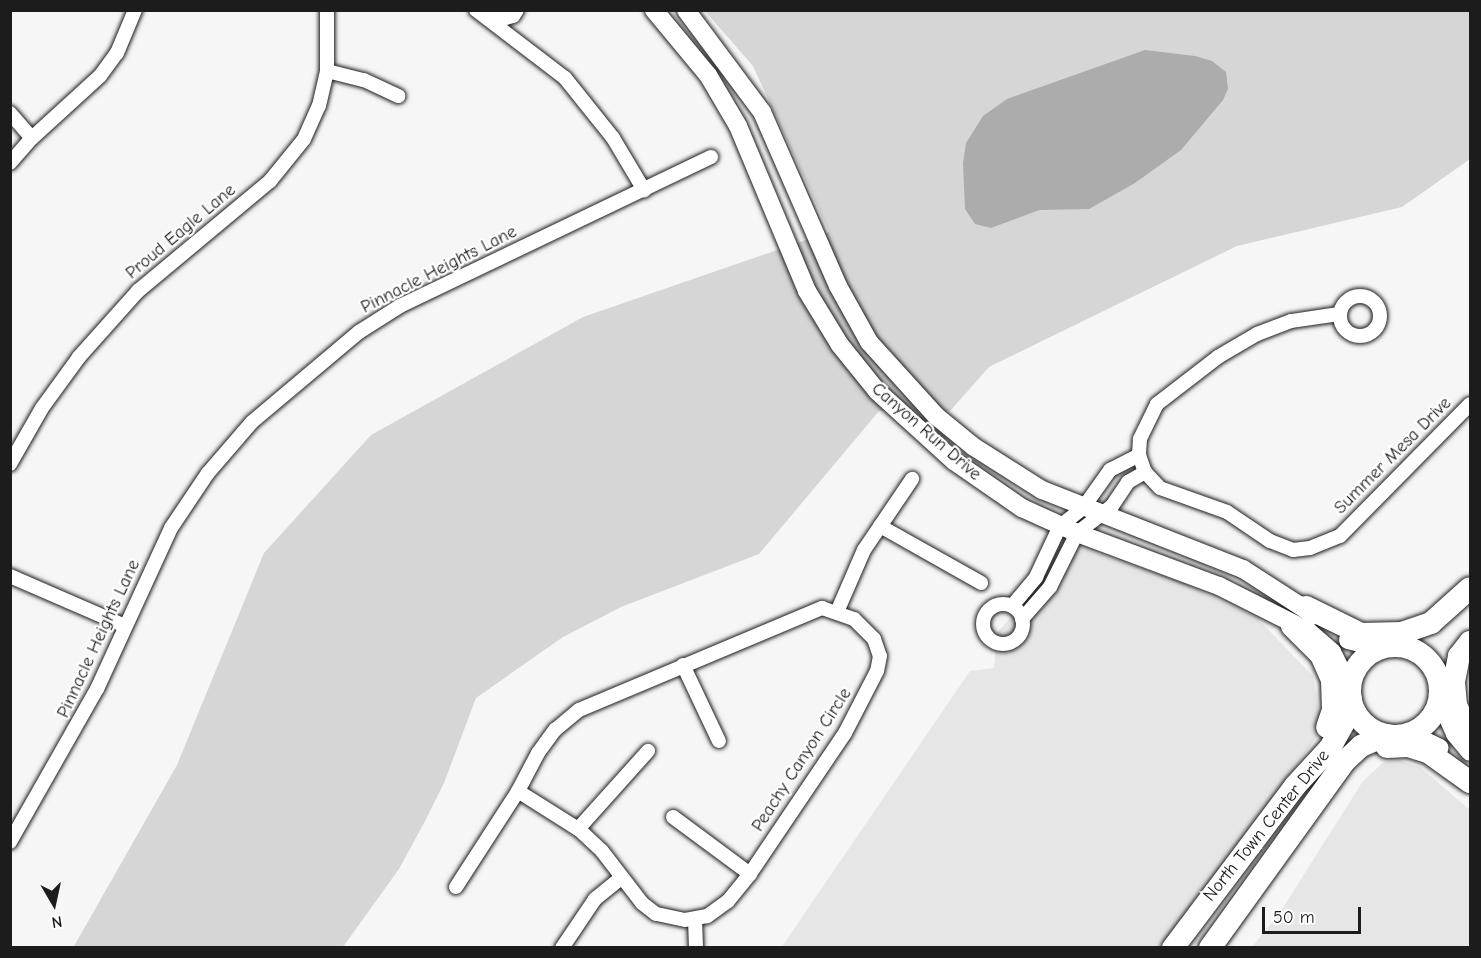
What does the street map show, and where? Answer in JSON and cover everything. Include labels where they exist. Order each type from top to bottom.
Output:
[{"type":"main road","points":[[1306,607],[1352,632],[1394,634],[1423,628],[1470,588]]},
{"type":"main road","points":[[1470,596],[1442,630],[1392,647],[1356,668],[1350,694],[1363,722],[1398,734],[1427,722],[1440,691],[1448,653],[1470,625]]},
{"type":"main road","points":[[1292,626],[1321,655],[1334,690],[1327,727],[1302,765],[1294,786]]},
{"type":"main road","points":[[1470,642],[1459,656],[1454,682],[1456,705],[1470,737]]},
{"type":"main road","points":[[1392,647],[1431,663],[1440,691]]},
{"type":"main road","name":"North Town Center Drive","points":[[1173,948],[1294,786],[1311,772],[1339,735],[1350,694]]},
{"type":"main road","name":"North Town Center Drive","points":[[1210,948],[1354,751],[1398,734]]},
{"type":"main road","points":[[1315,806],[1335,792],[1359,762],[1388,747],[1408,746],[1428,752],[1470,782]]},
{"type":"street","points":[[10,163],[32,138],[99,76],[117,53],[135,10]]},
{"type":"street","name":"Proud Eagle Lane","points":[[10,464],[42,408],[79,357],[138,291],[270,182],[304,139],[319,106],[327,71],[327,10]]},
{"type":"street","points":[[476,10],[494,16],[513,16],[517,10]]},
{"type":"street","name":"Canyon Run Drive","points":[[654,10],[708,75],[738,126],[807,291],[857,368],[954,461],[1022,508],[1080,521],[1243,569],[1306,607],[1336,633],[1392,647]]},
{"type":"street","name":"Canyon Run Drive","points":[[686,10],[762,112],[838,286],[869,342],[901,382],[974,447],[1042,490],[1080,521],[1220,586],[1322,640],[1339,663],[1350,694]]},
{"type":"street","points":[[494,16],[565,78],[613,138],[644,190]]},
{"type":"street","points":[[327,71],[364,80],[399,96]]},
{"type":"street","points":[[10,113],[32,138]]},
{"type":"street","name":"Pinnacle Heights Lane","points":[[10,842],[59,762],[171,528],[208,473],[286,390],[359,332],[400,306],[711,157]]},
{"type":"street","points":[[1012,606],[1080,521],[1116,501],[1128,482],[1145,472],[1139,455],[1145,424],[1157,404],[1218,357],[1257,334],[1291,321],[1339,314]]},
{"type":"street","name":"Summer Mesa Drive","points":[[1145,472],[1160,488],[1227,512],[1270,541],[1293,550],[1310,548],[1340,536],[1470,404]]},
{"type":"street","points":[[1022,619],[1050,587],[1080,521],[1110,470],[1139,455]]},
{"type":"street","points":[[456,887],[518,791],[537,753],[555,730],[579,710],[799,615],[822,608],[837,612],[864,550],[912,479]]},
{"type":"street","points":[[880,526],[981,583]]},
{"type":"street","points":[[10,576],[125,626]]},
{"type":"street","points":[[998,604],[1012,606],[1022,619],[1022,630],[1010,642],[999,643],[986,635],[982,624],[987,611],[998,604]]},
{"type":"street","name":"Peachy Canyon Circle","points":[[695,919],[728,901],[750,874],[845,733],[877,671],[880,656],[874,639],[854,619],[837,612]]},
{"type":"street","points":[[683,665],[719,741]]},
{"type":"street","points":[[1440,691],[1455,734],[1470,752]]},
{"type":"street","points":[[1398,734],[1445,751],[1470,776]]},
{"type":"street","points":[[578,829],[648,751]]},
{"type":"street","points":[[518,791],[578,829],[602,851],[621,878],[656,914],[695,919],[696,948]]},
{"type":"street","points":[[674,817],[750,874]]},
{"type":"street","points":[[562,948],[595,899],[621,878]]},
{"type":"shaded area","points":[[705,11],[1470,11],[1470,159],[1402,207],[1237,246],[989,367],[950,411],[879,411],[759,554],[621,607],[563,637],[476,698],[444,783],[425,821],[399,869],[343,947],[73,948],[177,765],[264,553],[371,435],[583,317],[829,232],[753,66]]},
{"type":"shaded area","points":[[1145,50],[1195,56],[1212,61],[1226,72],[1228,89],[1223,100],[1181,150],[1135,183],[1089,209],[1039,210],[991,228],[975,224],[965,209],[963,163],[966,143],[983,116],[1007,99]]},
{"type":"shaded area","points":[[1063,541],[1183,583],[1256,617],[1313,676],[1322,730],[1165,947],[781,948],[970,671],[994,668],[997,633],[1035,589]]},
{"type":"shaded area","points":[[1399,760],[1420,767],[1470,810],[1470,947],[1252,947],[1279,914],[1363,781],[1384,762]]}]
